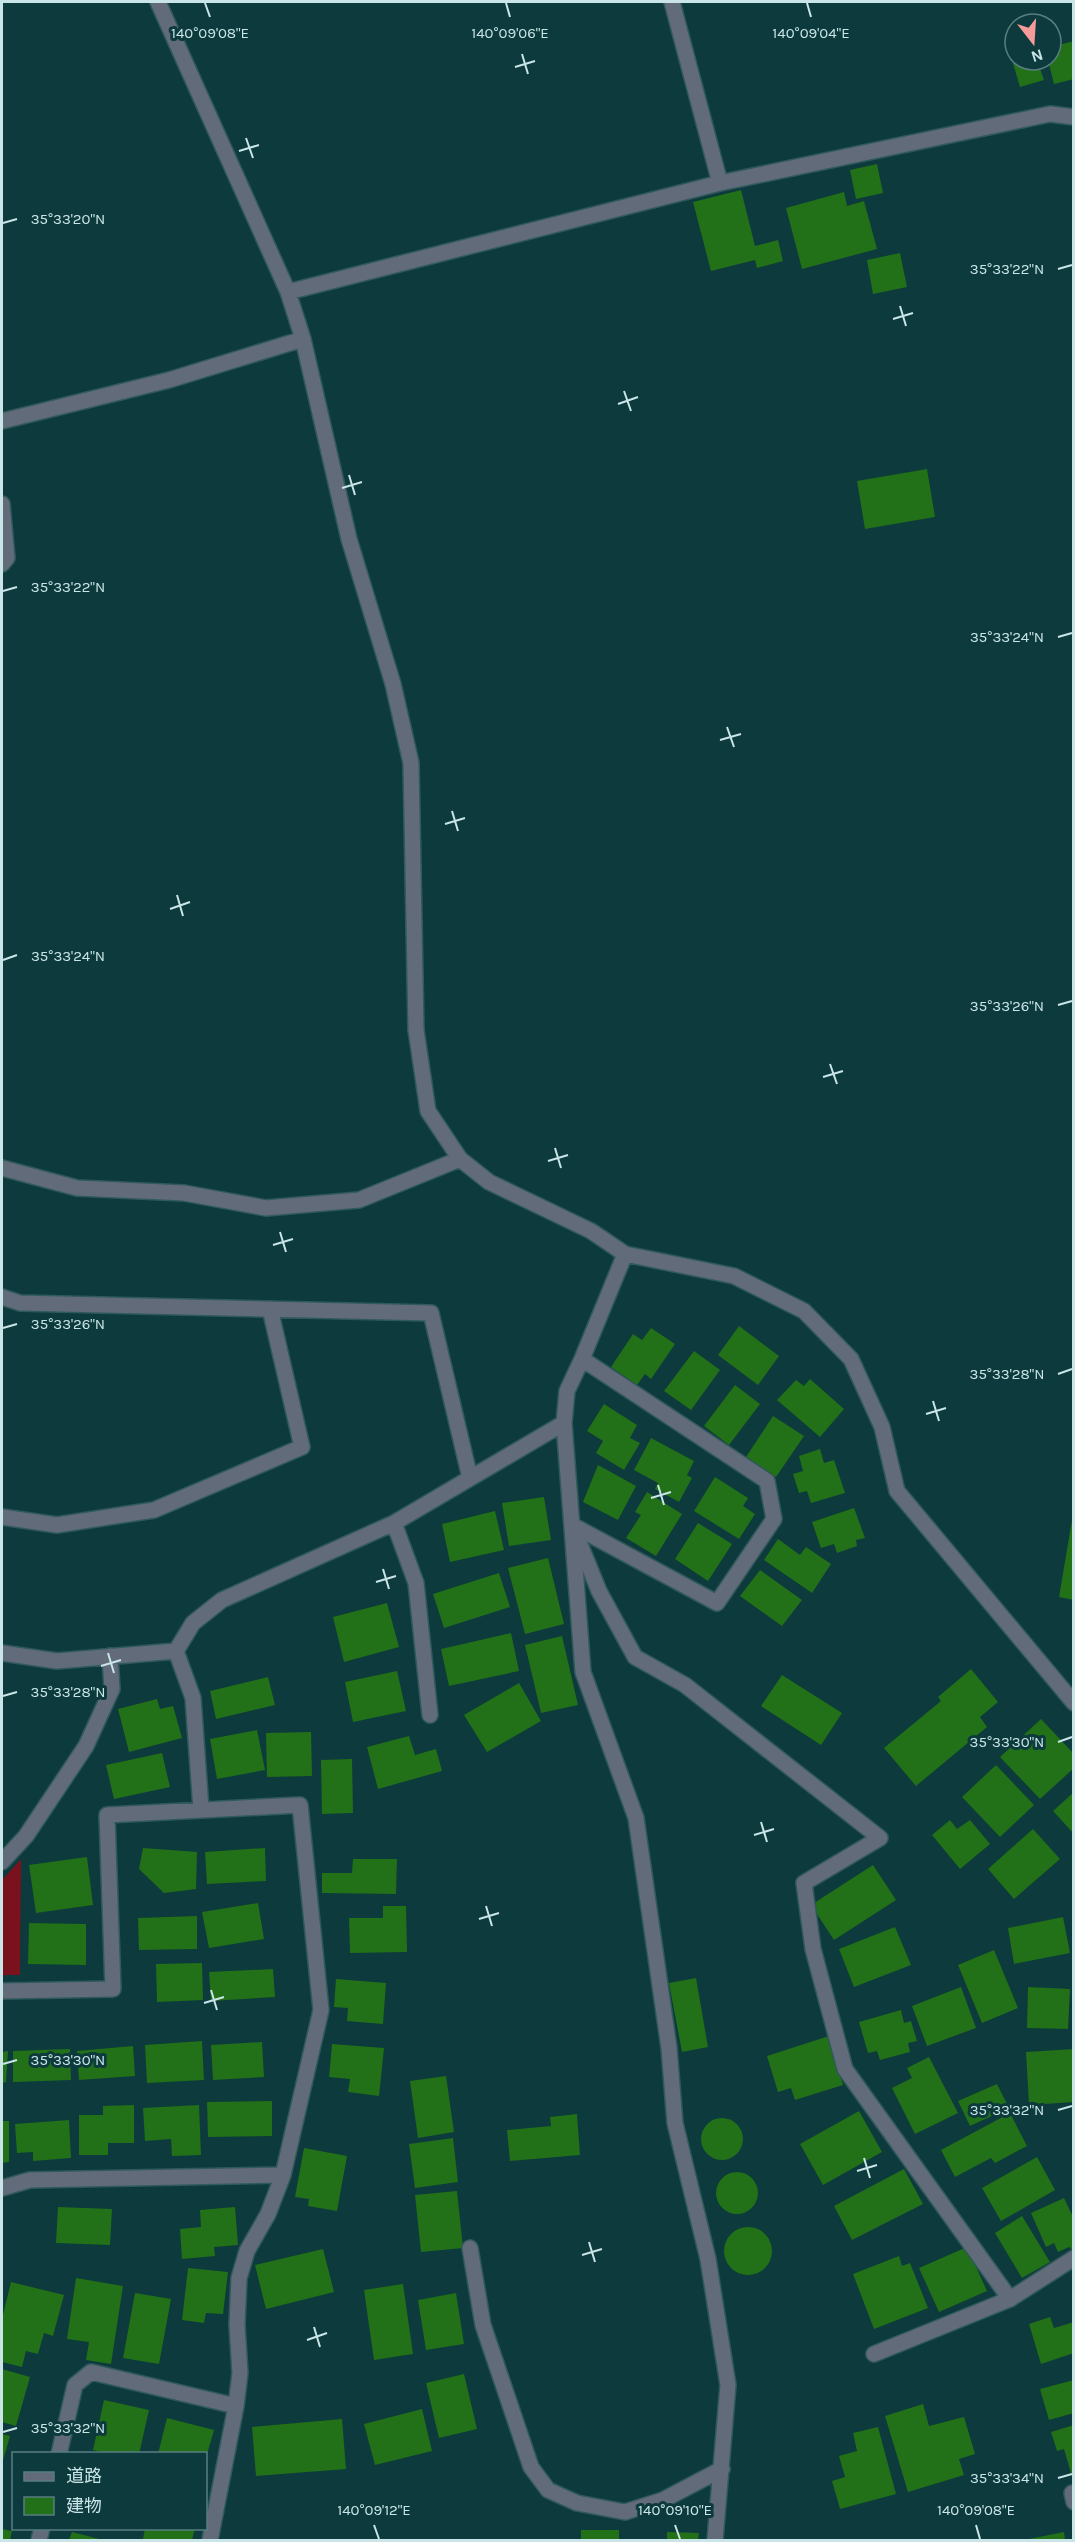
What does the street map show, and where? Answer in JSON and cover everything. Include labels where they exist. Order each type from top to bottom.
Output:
[{"type":"street","points":[[158,2],[288,292],[303,339],[349,539],[393,684],[411,763],[416,1030],[428,1111],[460,1159],[489,1182],[591,1232],[625,1254],[734,1276],[804,1311],[852,1359],[882,1427],[897,1491],[1074,1702]]},
{"type":"street","points":[[672,2],[720,183]]},
{"type":"street","points":[[288,292],[720,183],[1050,114],[1074,117]]},
{"type":"street","points":[[2,421],[169,380],[303,339]]},
{"type":"street","points":[[2,504],[7,558],[2,564]]},
{"type":"street","points":[[2,1168],[77,1188],[184,1193],[266,1208],[358,1200],[460,1159]]},
{"type":"street","points":[[625,1254],[567,1391],[564,1422],[583,1672],[636,1818],[669,2048],[675,2123],[708,2259],[728,2385],[715,2541]]},
{"type":"street","points":[[2,1297],[20,1303],[432,1313],[470,1478]]},
{"type":"street","points":[[2,1517],[57,1525],[154,1510],[302,1447],[270,1309]]},
{"type":"street","points":[[573,1525],[717,1603],[774,1519],[767,1481],[582,1359]]},
{"type":"street","points":[[176,1651],[193,1623],[222,1600],[394,1523],[564,1422]]},
{"type":"street","points":[[394,1523],[416,1583],[430,1715]]},
{"type":"street","points":[[573,1525],[599,1591],[634,1657],[685,1685],[880,1838],[804,1883],[813,1949],[845,2069],[1010,2299]]},
{"type":"street","points":[[2,1653],[57,1661],[176,1651]]},
{"type":"street","points":[[176,1651],[193,1698],[201,1809]]},
{"type":"street","points":[[2,1862],[26,1836],[86,1746],[112,1689],[110,1656]]},
{"type":"street","points":[[2,1991],[113,1989],[107,1815],[300,1805],[321,2010],[283,2175],[268,2214],[247,2251],[239,2278],[237,2325],[240,2373],[236,2406],[210,2541]]},
{"type":"street","points":[[2,2188],[30,2180],[283,2175]]},
{"type":"street","points":[[470,2248],[483,2325],[531,2467],[548,2490],[577,2503],[624,2512],[663,2500],[722,2469]]},
{"type":"street","points":[[874,2354],[1010,2299],[1074,2258]]},
{"type":"street","points":[[59,2452],[75,2385],[91,2372],[236,2406]]},
{"type":"street","points":[[1074,2493],[1072,2493],[1074,2502]]},
{"type":"shaded area","points":[[21,1859],[20,1975],[2,1975],[2,1880]]},
{"type":"building","points":[[1074,41],[1074,79],[1054,84],[1051,72],[1063,72],[1063,44]]},
{"type":"building","points":[[1016,72],[1041,72],[1044,80],[1020,87]]},
{"type":"building","points":[[877,164],[883,193],[856,199],[850,170]]},
{"type":"building","points":[[741,190],[755,246],[778,240],[783,261],[757,268],[755,260],[711,271],[693,202]]},
{"type":"building","points":[[844,192],[847,206],[864,201],[877,249],[802,269],[786,208]]},
{"type":"building","points":[[900,253],[907,287],[873,294],[867,260]]},
{"type":"building","points":[[927,469],[935,517],[865,529],[857,481]]},
{"type":"building","points":[[739,1326],[779,1356],[758,1385],[718,1355]]},
{"type":"building","points":[[651,1328],[675,1344],[651,1379],[645,1374],[637,1385],[611,1367],[633,1334],[642,1340]]},
{"type":"building","points":[[694,1351],[720,1370],[691,1410],[664,1391]]},
{"type":"building","points":[[810,1379],[844,1409],[820,1437],[777,1400],[796,1380],[804,1386]]},
{"type":"building","points":[[735,1385],[760,1404],[729,1445],[704,1426]]},
{"type":"building","points":[[604,1404],[637,1425],[630,1438],[640,1443],[624,1470],[596,1453],[603,1441],[587,1431]]},
{"type":"building","points":[[773,1416],[804,1436],[776,1477],[746,1457]]},
{"type":"building","points":[[651,1438],[694,1461],[687,1475],[692,1478],[679,1502],[655,1489],[658,1483],[634,1470]]},
{"type":"building","points":[[820,1449],[824,1463],[834,1460],[845,1493],[811,1503],[807,1491],[799,1493],[793,1474],[803,1471],[799,1456]]},
{"type":"building","points":[[598,1465],[636,1486],[618,1520],[583,1502]]},
{"type":"building","points":[[715,1477],[748,1498],[743,1506],[755,1514],[739,1539],[694,1511]]},
{"type":"building","points":[[647,1492],[682,1514],[656,1556],[626,1538],[641,1515],[635,1512]]},
{"type":"building","points":[[544,1497],[551,1540],[509,1546],[502,1503]]},
{"type":"building","points":[[854,1508],[865,1538],[856,1540],[857,1546],[837,1553],[834,1544],[821,1548],[812,1522]]},
{"type":"building","points":[[495,1511],[504,1550],[450,1562],[442,1524]]},
{"type":"building","points":[[1072,1520],[1074,1520],[1074,1600],[1059,1597]]},
{"type":"building","points":[[698,1523],[732,1544],[708,1581],[675,1559]]},
{"type":"building","points":[[778,1539],[800,1555],[806,1547],[831,1564],[812,1593],[764,1560]]},
{"type":"building","points":[[548,1558],[564,1624],[525,1634],[508,1568]]},
{"type":"building","points":[[760,1570],[802,1600],[782,1626],[740,1596]]},
{"type":"building","points":[[499,1573],[510,1607],[444,1628],[433,1594]]},
{"type":"building","points":[[387,1603],[399,1647],[344,1662],[333,1617]]},
{"type":"building","points":[[511,1633],[519,1671],[449,1686],[441,1649]]},
{"type":"building","points":[[562,1636],[578,1705],[541,1713],[525,1645]]},
{"type":"building","points":[[971,1669],[998,1702],[980,1717],[987,1727],[916,1786],[884,1748],[941,1701],[938,1697]]},
{"type":"building","points":[[397,1671],[406,1711],[353,1722],[345,1682]]},
{"type":"building","points":[[782,1675],[842,1713],[821,1745],[761,1706]]},
{"type":"building","points":[[268,1677],[275,1705],[216,1719],[210,1691]]},
{"type":"building","points":[[519,1683],[541,1721],[487,1752],[464,1715]]},
{"type":"building","points":[[157,1699],[160,1709],[173,1706],[182,1738],[129,1752],[118,1709]]},
{"type":"building","points":[[1041,1719],[1074,1754],[1074,1768],[1040,1799],[1000,1757]]},
{"type":"building","points":[[257,1730],[265,1770],[217,1779],[210,1739]]},
{"type":"building","points":[[311,1732],[312,1776],[267,1777],[266,1733]]},
{"type":"building","points":[[409,1736],[415,1755],[436,1749],[442,1771],[378,1789],[367,1747]]},
{"type":"building","points":[[162,1753],[170,1787],[114,1799],[106,1765]]},
{"type":"building","points":[[352,1759],[353,1813],[322,1814],[321,1760]]},
{"type":"building","points":[[996,1765],[1034,1805],[1000,1837],[962,1797]]},
{"type":"building","points":[[1074,1792],[1074,1834],[1053,1811]]},
{"type":"building","points":[[950,1820],[957,1829],[970,1820],[990,1844],[960,1869],[932,1835]]},
{"type":"building","points":[[1033,1829],[1060,1859],[1014,1899],[988,1869]]},
{"type":"building","points":[[143,1848],[197,1852],[196,1889],[164,1893],[139,1869]]},
{"type":"building","points":[[265,1848],[266,1881],[207,1884],[205,1852]]},
{"type":"building","points":[[87,1857],[93,1905],[36,1913],[29,1865]]},
{"type":"building","points":[[353,1859],[397,1859],[396,1894],[322,1893],[322,1873],[352,1873]]},
{"type":"building","points":[[873,1865],[896,1900],[834,1940],[811,1905]]},
{"type":"building","points":[[258,1903],[264,1939],[209,1948],[202,1912]]},
{"type":"building","points":[[383,1906],[406,1906],[407,1952],[350,1953],[349,1918],[383,1918]]},
{"type":"building","points":[[197,1916],[197,1949],[139,1950],[138,1918]]},
{"type":"building","points":[[1063,1917],[1070,1953],[1014,1964],[1008,1928]]},
{"type":"building","points":[[29,1923],[86,1924],[86,1965],[28,1964]]},
{"type":"building","points":[[895,1927],[911,1965],[854,1987],[839,1949]]},
{"type":"building","points":[[994,1950],[1018,2008],[982,2023],[958,1965]]},
{"type":"building","points":[[202,1963],[203,2000],[157,2002],[156,1964]]},
{"type":"building","points":[[273,1969],[275,1997],[211,2001],[209,1972]]},
{"type":"building","points":[[696,1978],[708,2047],[682,2052],[669,1983]]},
{"type":"building","points":[[336,1979],[386,1983],[383,2024],[347,2021],[348,2008],[334,2007]]},
{"type":"building","points":[[961,1987],[976,2028],[927,2046],[912,2006]]},
{"type":"building","points":[[1028,1987],[1070,1989],[1068,2029],[1027,2028]]},
{"type":"building","points":[[901,2010],[904,2023],[911,2021],[917,2041],[908,2043],[910,2052],[880,2060],[877,2051],[868,2053],[859,2022]]},
{"type":"building","points":[[829,2036],[843,2085],[795,2100],[791,2088],[778,2092],[767,2056]]},
{"type":"building","points":[[202,2041],[204,2080],[147,2083],[145,2045]]},
{"type":"building","points":[[262,2042],[264,2077],[213,2080],[211,2045]]},
{"type":"building","points":[[332,2044],[384,2048],[379,2096],[348,2092],[350,2079],[329,2077]]},
{"type":"building","points":[[133,2046],[135,2076],[79,2080],[77,2051]]},
{"type":"building","points":[[70,2049],[71,2080],[13,2082],[13,2051]]},
{"type":"building","points":[[1074,2049],[1074,2102],[1029,2105],[1026,2052]]},
{"type":"building","points":[[8,2051],[6,2082],[2,2083],[2,2052]]},
{"type":"building","points":[[929,2057],[958,2113],[915,2134],[892,2088],[912,2078],[907,2068]]},
{"type":"building","points":[[446,2076],[454,2132],[418,2138],[410,2081]]},
{"type":"building","points":[[997,2084],[1009,2108],[970,2126],[958,2101]]},
{"type":"building","points":[[272,2101],[272,2136],[208,2137],[207,2102]]},
{"type":"building","points":[[134,2105],[134,2143],[108,2143],[108,2155],[79,2155],[79,2115],[103,2115],[103,2106]]},
{"type":"building","points":[[199,2105],[201,2155],[172,2156],[171,2139],[145,2141],[143,2108]]},
{"type":"building","points":[[859,2111],[882,2152],[823,2185],[800,2144]]},
{"type":"building","points":[[1010,2113],[1027,2146],[995,2163],[991,2158],[955,2177],[941,2150]]},
{"type":"building","points":[[577,2114],[580,2155],[510,2161],[507,2130],[551,2126],[550,2117]]},
{"type":"building","points":[[722,2118],[730,2119],[737,2124],[742,2131],[742,2147],[737,2154],[730,2159],[722,2160],[714,2159],[707,2154],[702,2147],[701,2139],[702,2131],[707,2124],[714,2119]]},
{"type":"building","points":[[69,2120],[71,2158],[33,2161],[33,2152],[17,2153],[15,2124]]},
{"type":"building","points":[[2,2121],[9,2121],[9,2162],[2,2163]]},
{"type":"building","points":[[453,2138],[458,2182],[415,2188],[409,2144]]},
{"type":"building","points":[[304,2148],[347,2156],[337,2211],[308,2206],[309,2199],[295,2197]]},
{"type":"building","points":[[1037,2157],[1055,2190],[1001,2221],[982,2188]]},
{"type":"building","points":[[904,2169],[923,2204],[852,2240],[834,2206]]},
{"type":"building","points":[[737,2172],[752,2178],[758,2193],[752,2208],[737,2214],[722,2208],[716,2193],[722,2178]]},
{"type":"building","points":[[457,2191],[463,2248],[421,2252],[415,2195]]},
{"type":"building","points":[[1064,2198],[1074,2219],[1074,2251],[1069,2247],[1058,2252],[1054,2243],[1046,2247],[1031,2213]]},
{"type":"building","points":[[58,2207],[112,2209],[110,2245],[56,2243]]},
{"type":"building","points":[[235,2207],[238,2245],[214,2247],[215,2256],[182,2259],[180,2229],[201,2227],[200,2210]]},
{"type":"building","points":[[1022,2216],[1050,2262],[1022,2278],[995,2233]]},
{"type":"building","points":[[748,2227],[765,2234],[772,2251],[765,2268],[748,2275],[731,2268],[724,2251],[731,2234]]},
{"type":"building","points":[[967,2247],[987,2291],[939,2312],[919,2268]]},
{"type":"building","points":[[323,2249],[334,2292],[266,2309],[255,2265]]},
{"type":"building","points":[[899,2256],[902,2266],[910,2263],[928,2308],[874,2329],[853,2274]]},
{"type":"building","points":[[188,2268],[228,2272],[223,2314],[206,2313],[204,2323],[182,2320]]},
{"type":"building","points":[[76,2278],[123,2286],[111,2364],[86,2360],[89,2342],[67,2339]]},
{"type":"building","points":[[11,2282],[64,2295],[53,2336],[44,2333],[38,2354],[26,2351],[22,2367],[2,2362],[2,2319]]},
{"type":"building","points":[[403,2284],[413,2354],[374,2360],[364,2290]]},
{"type":"building","points":[[135,2293],[171,2299],[159,2364],[123,2358]]},
{"type":"building","points":[[456,2293],[464,2344],[426,2350],[418,2300]]},
{"type":"building","points":[[1050,2317],[1054,2328],[1074,2322],[1074,2353],[1041,2364],[1029,2324]]},
{"type":"building","points":[[2,2369],[30,2377],[16,2426],[2,2422]]},
{"type":"building","points":[[464,2374],[477,2429],[439,2438],[426,2383]]},
{"type":"building","points":[[1074,2380],[1074,2413],[1049,2420],[1040,2389]]},
{"type":"building","points":[[104,2400],[149,2410],[139,2452],[93,2450]]},
{"type":"building","points":[[923,2404],[929,2426],[964,2417],[975,2454],[959,2459],[964,2475],[908,2492],[885,2416]]},
{"type":"building","points":[[422,2409],[432,2451],[375,2465],[364,2424]]},
{"type":"building","points":[[167,2418],[214,2430],[207,2454],[207,2452],[158,2452]]},
{"type":"building","points":[[342,2419],[346,2469],[256,2476],[252,2427]]},
{"type":"building","points":[[1074,2425],[1073,2480],[1064,2449],[1057,2451],[1051,2432]]},
{"type":"building","points":[[878,2427],[896,2494],[840,2509],[832,2481],[845,2477],[839,2456],[857,2451],[853,2433]]},
{"type":"building","points":[[2,2434],[10,2436],[2,2464]]},
{"type":"building","points":[[2,2529],[12,2531],[10,2540],[2,2540]]},
{"type":"building","points":[[145,2530],[194,2530],[192,2540],[143,2539]]},
{"type":"building","points":[[581,2530],[619,2530],[619,2540],[581,2540]]},
{"type":"building","points":[[72,2532],[103,2540],[69,2540]]},
{"type":"building","points":[[667,2532],[699,2533],[698,2540],[667,2540]]},
{"type":"building","points":[[1064,2532],[1065,2540],[1029,2540],[1029,2539]]}]
